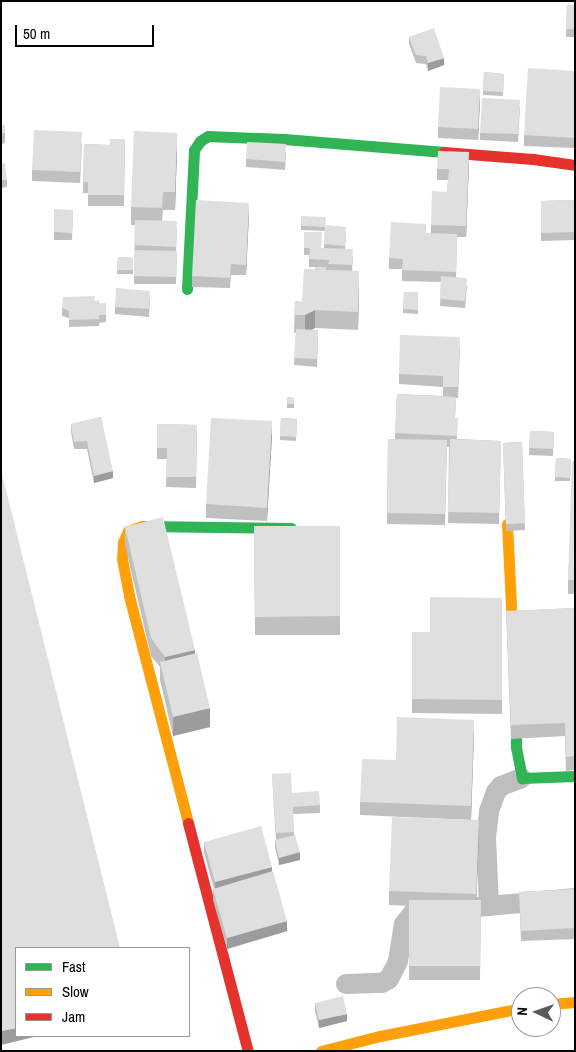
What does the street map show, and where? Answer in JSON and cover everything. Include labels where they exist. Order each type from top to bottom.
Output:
[{"type":"street","points":[[187,289],[194,150],[200,141],[208,136],[304,141],[533,159],[575,165]]},
{"type":"street","points":[[507,524],[514,662]]},
{"type":"street","points":[[248,1051],[129,596],[122,559],[123,542],[128,531],[142,526],[305,528]]},
{"type":"street","points":[[516,692],[516,747],[522,778]]},
{"type":"street","points":[[489,906],[486,837],[489,812],[496,792],[501,786],[522,778],[575,776]]},
{"type":"street","points":[[346,984],[382,983],[389,979],[398,961],[404,924],[413,913],[575,898]]},
{"type":"street","points":[[561,1003],[575,1002]]},
{"type":"street","points":[[321,1051],[389,1034],[511,1010]]},
{"type":"building","points":[[567,5],[575,5],[575,29],[566,29]]},
{"type":"building","points":[[434,28],[444,58],[428,63],[426,56],[416,55],[409,37]]},
{"type":"building","points":[[528,68],[575,71],[575,138],[524,135]]},
{"type":"building","points":[[484,72],[504,74],[503,92],[483,91]]},
{"type":"building","points":[[440,87],[480,89],[478,129],[438,127]]},
{"type":"building","points":[[482,98],[520,100],[518,134],[480,133]]},
{"type":"building","points":[[1,125],[5,125],[5,133],[1,133]]},
{"type":"building","points":[[34,130],[82,132],[80,172],[32,170]]},
{"type":"building","points":[[134,131],[177,133],[175,192],[163,192],[162,208],[131,207]]},
{"type":"building","points":[[110,139],[125,139],[124,195],[88,195],[88,182],[83,182],[84,144],[110,145]]},
{"type":"building","points":[[247,142],[286,144],[285,162],[246,159]]},
{"type":"building","points":[[438,151],[469,152],[466,226],[431,225],[432,191],[447,192],[449,169],[437,169]]},
{"type":"building","points":[[5,163],[7,180],[1,180],[1,164]]},
{"type":"building","points":[[196,200],[249,203],[246,265],[231,264],[230,278],[192,276]]},
{"type":"building","points":[[575,200],[575,232],[541,233],[541,201]]},
{"type":"building","points":[[54,209],[73,210],[72,233],[54,232]]},
{"type":"building","points":[[301,216],[326,217],[325,227],[301,226]]},
{"type":"building","points":[[135,220],[177,221],[176,247],[134,245]]},
{"type":"building","points":[[391,222],[426,224],[426,233],[457,234],[456,272],[402,270],[403,259],[389,258]]},
{"type":"building","points":[[325,225],[346,227],[345,246],[324,244]]},
{"type":"building","points":[[304,232],[322,232],[321,248],[353,249],[352,265],[328,264],[329,260],[309,259],[310,248],[304,248]]},
{"type":"building","points":[[134,250],[177,251],[176,277],[134,276]]},
{"type":"building","points":[[118,257],[133,258],[133,270],[117,270]]},
{"type":"building","points":[[315,267],[326,267],[326,270],[315,269]]},
{"type":"building","points":[[304,269],[359,271],[358,312],[315,310],[305,315],[294,315],[295,301],[302,302]]},
{"type":"building","points":[[441,276],[467,278],[465,301],[440,299]]},
{"type":"building","points":[[116,288],[150,291],[149,309],[115,307]]},
{"type":"building","points":[[404,292],[418,292],[418,310],[403,309]]},
{"type":"building","points":[[95,296],[94,301],[100,300],[98,304],[106,303],[106,315],[99,315],[99,319],[69,320],[69,311],[62,308],[63,297]]},
{"type":"building","points":[[296,329],[318,330],[317,359],[294,358]]},
{"type":"building","points":[[400,335],[460,337],[458,387],[443,387],[443,376],[399,374]]},
{"type":"building","points":[[397,394],[456,397],[455,418],[458,418],[457,436],[395,433]]},
{"type":"building","points":[[287,397],[294,398],[294,404],[287,404]]},
{"type":"building","points":[[101,417],[113,471],[94,476],[87,441],[74,442],[71,424]]},
{"type":"building","points":[[211,418],[272,421],[267,508],[206,504]]},
{"type":"building","points":[[281,418],[297,419],[296,437],[280,436]]},
{"type":"building","points":[[157,424],[197,425],[196,477],[166,477],[167,448],[157,448]]},
{"type":"building","points":[[530,431],[554,432],[553,449],[529,448]]},
{"type":"building","points":[[388,439],[447,440],[445,514],[387,513]]},
{"type":"building","points":[[450,439],[501,441],[499,513],[448,512]]},
{"type":"building","points":[[522,442],[525,523],[506,524],[503,443]]},
{"type":"building","points":[[556,458],[571,459],[570,478],[555,477]]},
{"type":"building","points":[[572,461],[575,461],[575,580],[568,580]]},
{"type":"building","points":[[1,470],[120,947],[15,947],[15,1028],[1,1031]]},
{"type":"building","points":[[163,517],[195,650],[165,657],[151,638],[125,527]]},
{"type":"building","points":[[254,526],[340,526],[340,616],[255,617]]},
{"type":"building","points":[[430,597],[502,598],[502,700],[412,699],[412,632],[430,632]]},
{"type":"building","points":[[575,608],[575,756],[566,757],[565,723],[511,725],[506,611]]},
{"type":"building","points":[[197,653],[210,708],[173,717],[160,662]]},
{"type":"building","points":[[397,717],[474,720],[471,806],[360,802],[362,759],[396,760]]},
{"type":"building","points":[[291,773],[292,793],[319,791],[320,805],[293,807],[294,832],[276,833],[272,774]]},
{"type":"building","points":[[392,817],[479,820],[476,894],[389,891]]},
{"type":"building","points":[[261,826],[272,867],[215,882],[204,842]]},
{"type":"building","points":[[295,835],[300,852],[279,858],[275,840]]},
{"type":"building","points":[[273,871],[287,921],[227,938],[213,889]]},
{"type":"building","points":[[575,889],[575,928],[521,931],[519,892]]},
{"type":"building","points":[[409,900],[481,900],[480,966],[409,966]]},
{"type":"building","points":[[343,996],[347,1014],[319,1020],[315,1003]]},
{"type":"traffic: fast","points":[[187,289],[194,150],[200,141],[208,136],[284,139],[444,152]]},
{"type":"traffic: fast","points":[[142,526],[291,528]]},
{"type":"traffic: fast","points":[[516,700],[516,747],[522,778],[575,776]]},
{"type":"traffic: slow","points":[[507,524],[513,647]]},
{"type":"traffic: slow","points":[[142,526],[128,531],[123,542],[122,559],[129,596],[188,823]]},
{"type":"traffic: slow","points":[[561,1003],[575,1002]]},
{"type":"traffic: slow","points":[[321,1051],[380,1036],[511,1010]]},
{"type":"traffic: jam","points":[[444,152],[533,159],[575,165]]},
{"type":"traffic: jam","points":[[188,823],[248,1051]]}]
